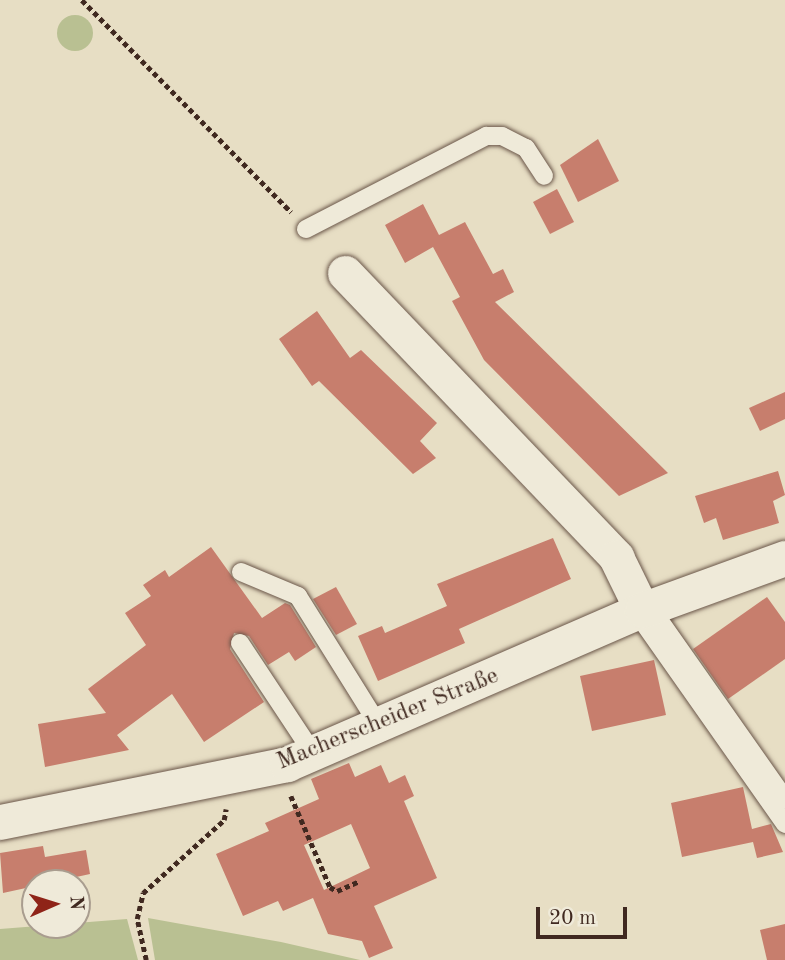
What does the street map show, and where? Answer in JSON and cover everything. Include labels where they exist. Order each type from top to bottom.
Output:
[{"type":"street","points":[[345,273],[616,557],[643,610]]},
{"type":"street","name":"Macherscheider Straße","points":[[0,821],[233,777],[314,755],[643,610],[785,558]]},
{"type":"lane","points":[[306,229],[486,136],[502,136],[526,148],[544,176]]},
{"type":"lane","points":[[241,572],[298,596],[380,727]]},
{"type":"lane","points":[[643,610],[785,799]]},
{"type":"lane","points":[[643,610],[785,824]]},
{"type":"lane","points":[[240,643],[314,755]]},
{"type":"path","points":[[82,0],[306,229]]},
{"type":"path","points":[[278,766],[330,887],[337,891],[359,881]]},
{"type":"path","points":[[146,960],[137,919],[143,893],[224,820],[233,777]]},
{"type":"green space","points":[[75,15],[88,20],[93,33],[88,46],[75,51],[62,46],[57,33],[62,20]]},
{"type":"green space","points":[[148,918],[281,942],[360,960],[155,960]]},
{"type":"green space","points":[[127,919],[138,960],[0,960],[0,929],[21,927],[21,939],[91,939],[91,922]]},
{"type":"building","points":[[598,139],[619,181],[578,202],[560,165]]},
{"type":"building","points":[[557,189],[574,222],[550,234],[533,202]]},
{"type":"building","points":[[423,204],[439,235],[465,222],[493,274],[503,269],[514,292],[495,302],[668,473],[619,496],[484,360],[452,301],[460,297],[433,247],[405,263],[385,225]]},
{"type":"building","points":[[317,311],[350,358],[361,350],[437,423],[420,441],[436,458],[413,474],[319,381],[312,386],[279,339]]},
{"type":"building","points":[[785,392],[785,419],[760,431],[749,408]]},
{"type":"building","points":[[778,471],[785,495],[773,501],[779,523],[723,540],[716,518],[704,523],[695,496]]},
{"type":"building","points":[[553,538],[571,579],[459,629],[465,643],[378,681],[358,636],[382,626],[385,633],[447,606],[437,584]]},
{"type":"building","points":[[211,547],[262,618],[285,603],[290,605],[316,647],[295,661],[289,652],[268,665],[249,636],[234,633],[230,649],[264,702],[204,742],[172,694],[117,735],[129,750],[45,767],[38,724],[106,713],[88,689],[146,645],[125,613],[151,596],[143,585],[165,570],[169,577]]},
{"type":"building","points":[[336,587],[357,624],[336,635],[313,599]]},
{"type":"building","points":[[767,597],[785,622],[785,659],[728,699],[693,649]]},
{"type":"building","points":[[654,660],[666,715],[592,731],[580,676]]},
{"type":"building","points":[[349,763],[355,777],[381,765],[389,783],[405,775],[414,796],[404,801],[437,878],[374,906],[393,948],[369,958],[362,941],[328,934],[313,898],[283,911],[278,901],[243,916],[216,854],[269,831],[265,823],[319,799],[311,779]],"holes":[[[351,824],[370,868],[324,890],[304,845]]]},
{"type":"building","points":[[743,787],[752,829],[771,824],[783,852],[757,858],[753,842],[682,857],[671,803]]},
{"type":"building","points":[[43,846],[45,857],[86,850],[89,869],[21,869],[21,889],[3,893],[0,853]]},
{"type":"building","points":[[785,924],[785,960],[767,960],[760,930]]}]
